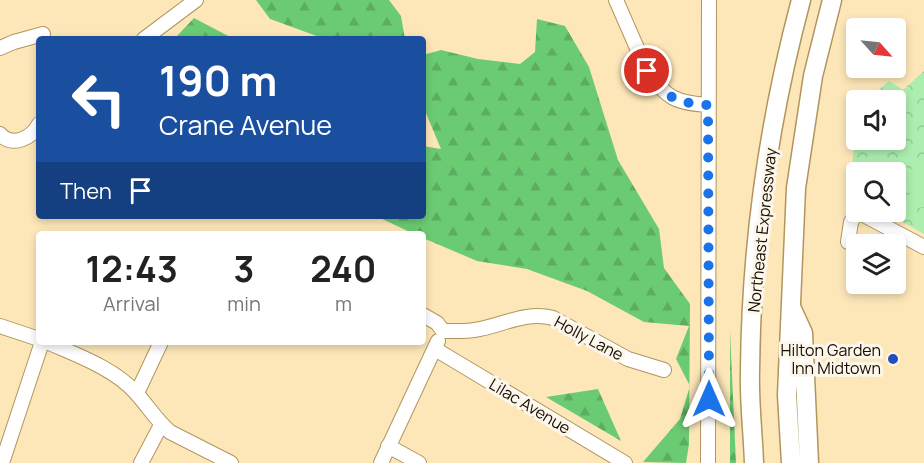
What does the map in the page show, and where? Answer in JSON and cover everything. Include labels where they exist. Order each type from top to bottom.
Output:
[{"type":"highway","name":"Northeast Expressway","points":[[754,463],[749,373],[754,267],[767,165],[784,65],[801,0]]},
{"type":"highway","name":"Northeast Expressway","points":[[791,463],[787,395],[796,188],[813,76],[832,0]]},
{"type":"highway","points":[[790,305],[803,333],[809,463]]},
{"type":"street","points":[[148,36],[196,0]]},
{"type":"street","points":[[616,0],[647,71],[655,82],[675,99],[687,104],[708,105]]},
{"type":"street","points":[[708,463],[710,0]]},
{"type":"street","points":[[0,48],[43,34]]},
{"type":"street","points":[[0,134],[3,138],[19,141],[34,134],[36,130]]},
{"type":"street","points":[[849,234],[851,222],[856,214],[862,214],[900,234]]},
{"type":"street","points":[[906,237],[924,247]]},
{"type":"street","name":"Holly Lane","points":[[443,331],[482,329],[502,321],[536,315],[545,316],[553,318],[628,359],[664,370]]},
{"type":"street","points":[[381,463],[443,331],[437,323],[426,317]]},
{"type":"street","points":[[0,326],[36,338]]},
{"type":"street","points":[[2,463],[41,345]]},
{"type":"street","points":[[53,345],[113,375],[137,393],[161,424],[185,440],[231,463]]},
{"type":"street","points":[[137,393],[161,345]]},
{"type":"street","name":"Lilac Avenue","points":[[435,349],[625,463]]},
{"type":"street","points":[[141,463],[161,424]]},
{"type":"street","points":[[388,446],[419,463]]},
{"type":"green space","points":[[256,0],[389,0],[401,16],[404,36],[317,36],[270,19]]},
{"type":"green space","points":[[194,18],[228,36],[177,36]]},
{"type":"green space","points":[[537,19],[565,26],[589,67],[618,160],[659,229],[664,268],[690,304],[689,385],[676,359],[689,326],[644,322],[587,291],[527,269],[477,261],[426,239],[426,231],[408,231],[382,219],[426,219],[426,146],[441,149],[426,113],[426,54],[441,50],[478,59],[520,64],[535,52]]},
{"type":"green space","points":[[924,71],[924,234],[903,222],[906,222],[906,162],[852,162],[854,150],[906,150],[906,90],[903,90]]},
{"type":"green space","points":[[889,81],[903,90],[879,90]]},
{"type":"green space","points":[[924,167],[924,207],[912,209],[906,170]]},
{"type":"green space","points":[[730,331],[736,463],[730,463]]},
{"type":"green space","points":[[689,388],[689,444],[686,463],[643,462],[680,419]]},
{"type":"green space","points":[[598,389],[621,441],[546,397]]},
{"type":"place","name":"Hilton Garden Inn Midtown","points":[[893,359]]},
{"type":"route","points":[[647,71],[668,95],[675,99],[687,104],[708,105],[709,399]]}]
